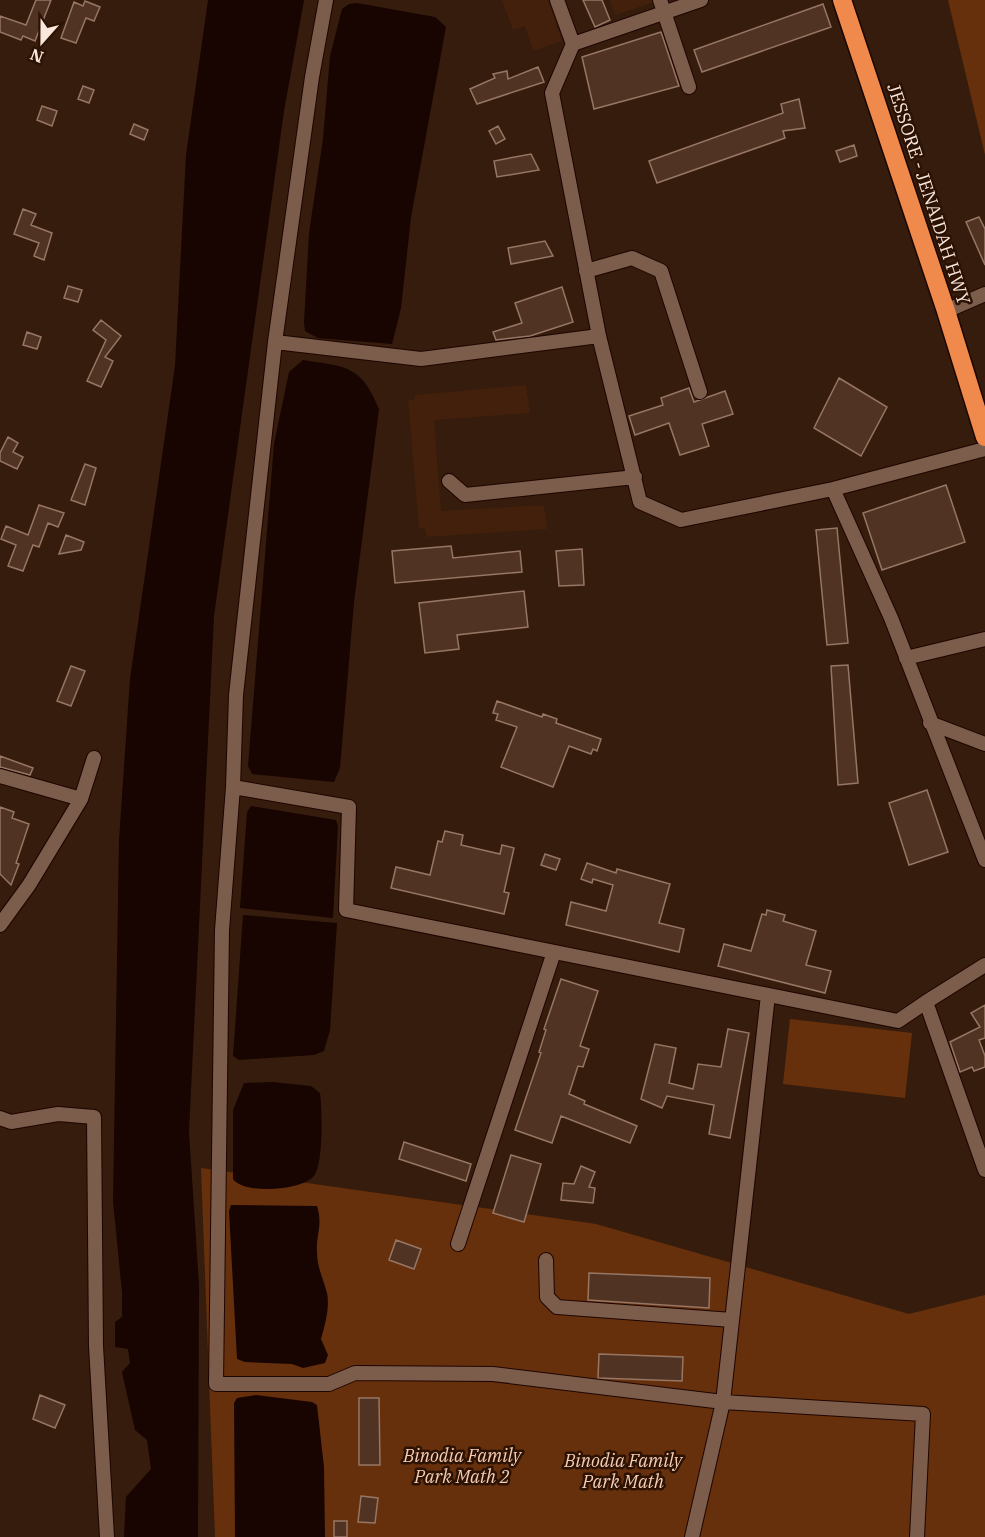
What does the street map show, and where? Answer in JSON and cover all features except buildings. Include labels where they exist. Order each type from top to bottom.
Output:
[{"type":"highway","name":"JESSORE - JENAIDAH HWY","points":[[842,0],[946,310],[985,437]]},
{"type":"street","points":[[326,0],[312,77],[276,342],[236,695],[233,787],[222,930],[215,1281],[216,1384],[329,1384],[355,1373],[493,1374],[723,1402],[923,1414],[917,1537]]},
{"type":"street","points":[[557,0],[573,44],[552,93],[599,336],[640,502],[681,520],[833,489],[985,449]]},
{"type":"street","points":[[573,44],[662,6],[701,0]]},
{"type":"street","points":[[662,6],[689,87]]},
{"type":"street","points":[[586,271],[632,258],[661,271],[700,392]]},
{"type":"street","points":[[946,310],[985,294]]},
{"type":"street","points":[[276,342],[421,359],[599,336]]},
{"type":"street","points":[[449,481],[465,495],[635,477]]},
{"type":"street","points":[[833,489],[891,618],[985,860]]},
{"type":"street","points":[[906,658],[985,639]]},
{"type":"street","points":[[930,723],[985,744]]},
{"type":"street","points":[[0,925],[29,885],[81,799],[94,758]]},
{"type":"street","points":[[0,776],[81,799]]},
{"type":"street","points":[[233,787],[349,807],[346,910],[898,1022],[985,965]]},
{"type":"street","points":[[458,1244],[554,952]]},
{"type":"street","points":[[692,1537],[723,1402],[768,995]]},
{"type":"street","points":[[926,1002],[985,1170]]},
{"type":"street","points":[[0,1118],[11,1122],[58,1114],[94,1117],[96,1346],[107,1537]]},
{"type":"street","points":[[546,1260],[547,1297],[557,1307],[732,1320]]},
{"type":"shaded area","points":[[208,0],[304,0],[284,111],[214,616],[189,1132],[199,1285],[198,1537],[124,1537],[126,1497],[151,1469],[147,1440],[135,1430],[122,1372],[130,1363],[128,1349],[115,1347],[115,1322],[122,1317],[122,1292],[113,1201],[119,840],[130,679],[175,366],[186,155]]},
{"type":"shaded area","points":[[502,0],[548,0],[562,41],[533,51],[525,26],[513,30]]},
{"type":"shaded area","points":[[610,0],[657,0],[657,1],[615,15]]},
{"type":"shaded area","points":[[357,3],[435,17],[446,27],[411,217],[401,308],[392,344],[318,338],[305,331],[304,323],[309,233],[323,139],[330,56],[342,9],[349,4]]},
{"type":"shaded area","points":[[303,360],[342,367],[359,376],[366,384],[379,409],[354,602],[340,768],[334,782],[252,774],[248,766],[274,444],[289,372]]},
{"type":"shaded area","points":[[526,385],[530,413],[434,420],[441,511],[544,505],[547,529],[427,537],[425,528],[419,529],[408,400],[414,400],[415,395]]},
{"type":"shaded area","points":[[251,806],[336,820],[338,826],[333,918],[240,908],[247,812]]},
{"type":"shaded area","points":[[243,915],[337,923],[330,1030],[324,1051],[314,1055],[239,1060],[233,1056]]},
{"type":"shaded area","points":[[272,1082],[311,1086],[320,1093],[321,1136],[317,1171],[307,1181],[285,1188],[248,1187],[233,1179],[233,1110],[244,1083]]},
{"type":"shaded area","points":[[231,1205],[317,1206],[319,1224],[317,1257],[328,1298],[327,1316],[321,1339],[328,1355],[325,1363],[303,1368],[292,1364],[245,1362],[237,1359],[229,1211]]},
{"type":"shaded area","points":[[256,1395],[312,1402],[317,1405],[324,1467],[325,1537],[235,1537],[234,1403],[237,1398]]},
{"type":"green space","points":[[948,0],[985,0],[985,155]]},
{"type":"green space","points":[[790,1019],[912,1033],[905,1098],[783,1084]]},
{"type":"green space","points":[[201,1168],[596,1224],[909,1314],[985,1295],[985,1537],[215,1537]]},
{"type":"park label","name":"Binodia Family Park Math 2","points":[[462,1465]]},
{"type":"park label","name":"Binodia Family Park Math","points":[[623,1470]]}]
